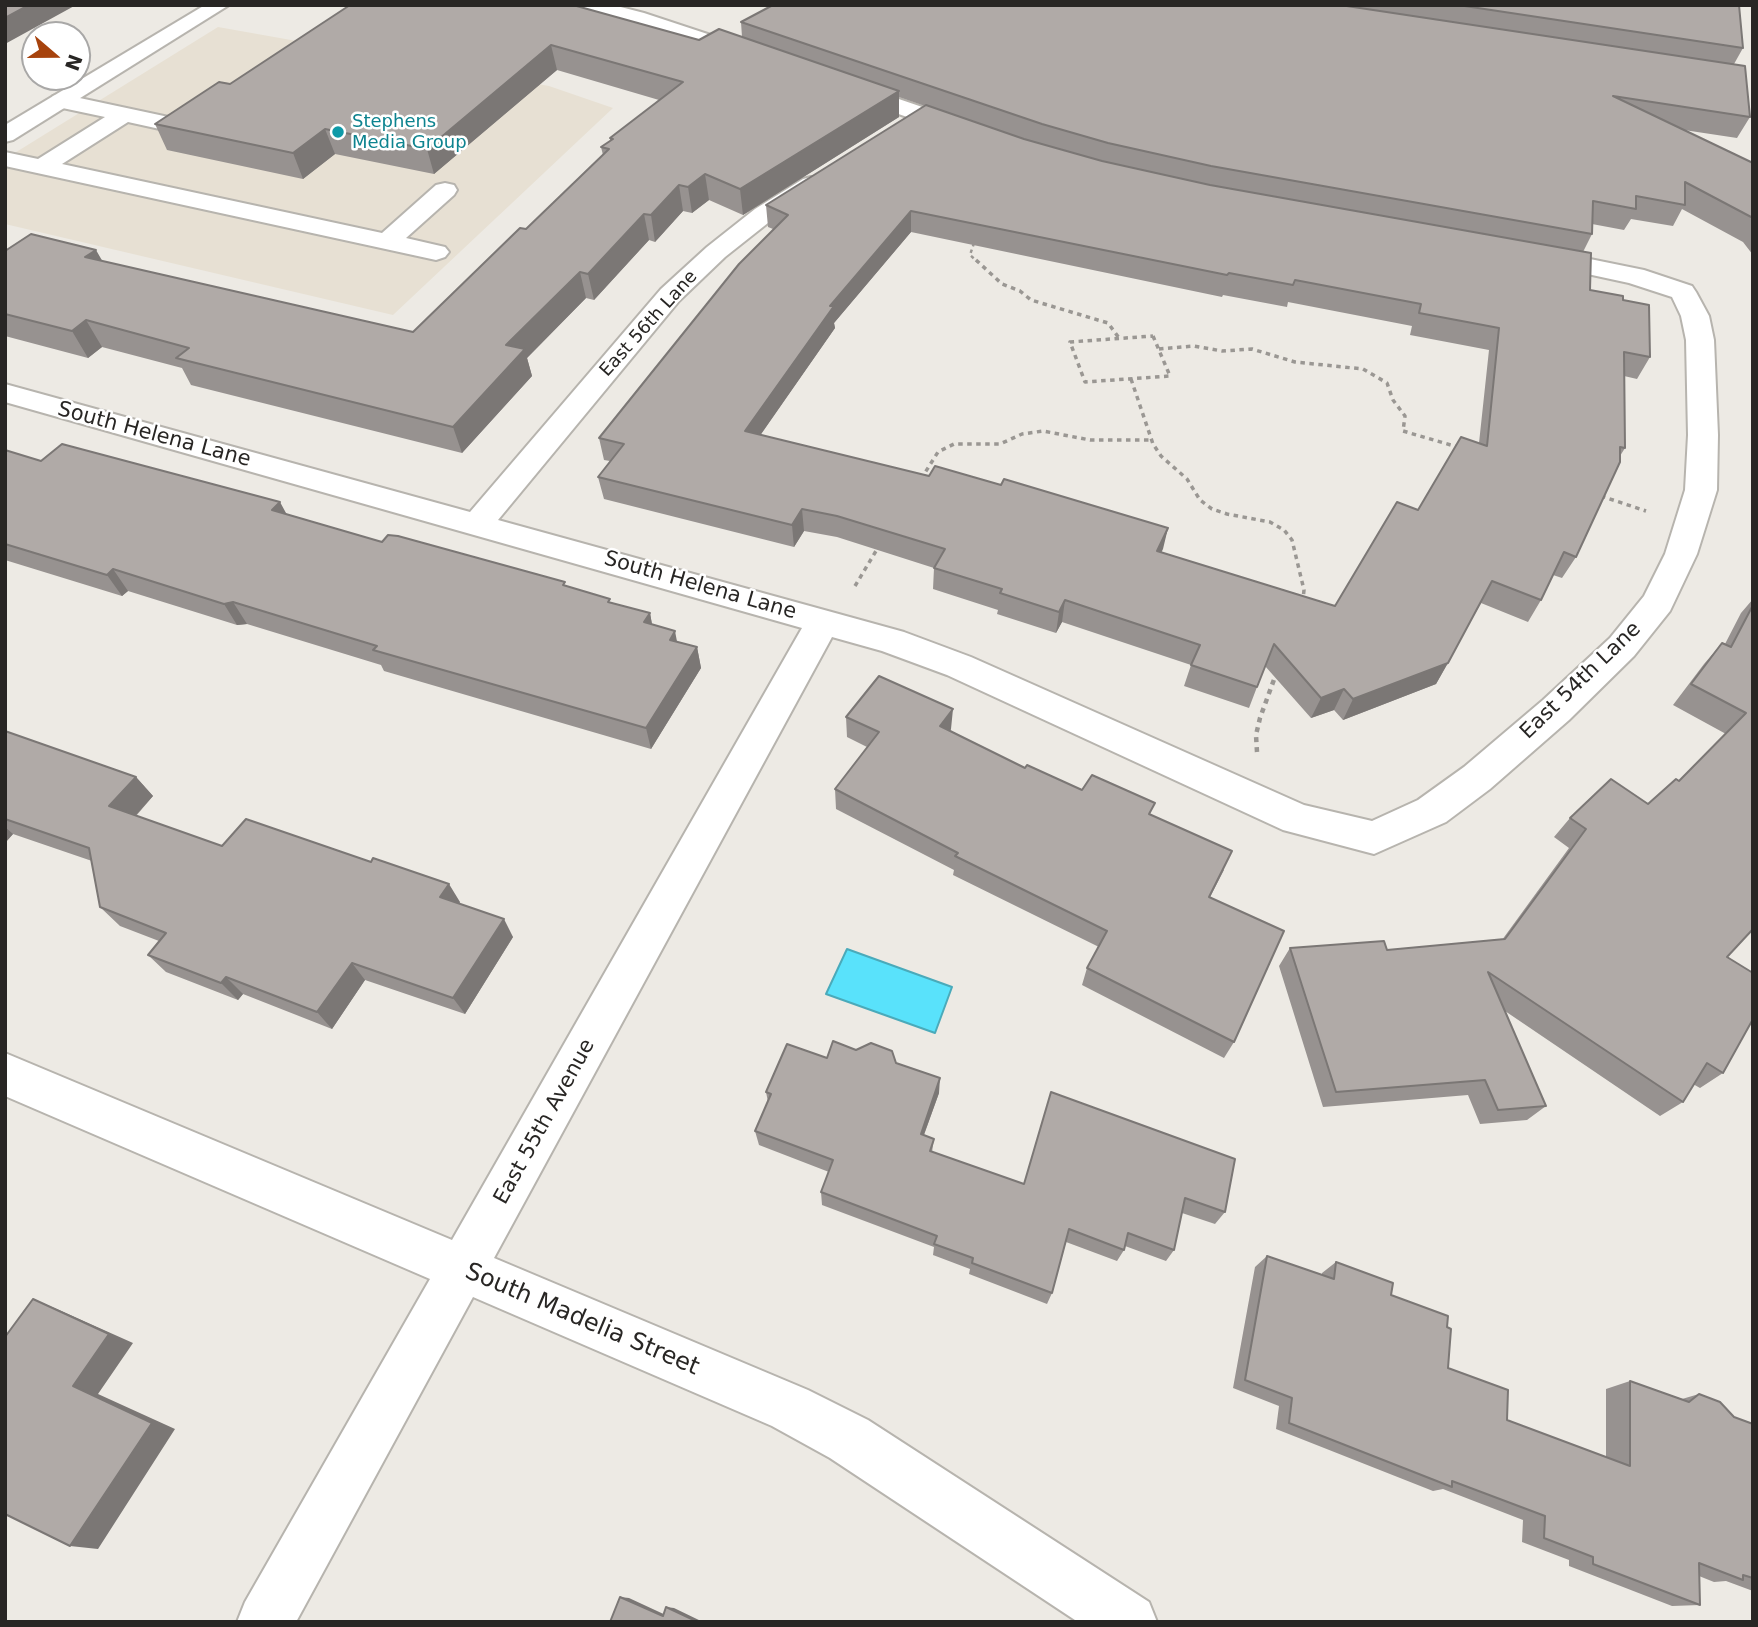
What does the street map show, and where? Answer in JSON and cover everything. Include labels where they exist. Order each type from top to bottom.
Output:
[{"type":"street","points":[[5,135],[219,5]]},
{"type":"street","points":[[586,5],[668,26],[770,62]]},
{"type":"street","points":[[834,84],[983,136]]},
{"type":"street","points":[[61,101],[178,126]]},
{"type":"street","points":[[42,167],[124,115]]},
{"type":"street","points":[[895,132],[923,115]]},
{"type":"street","points":[[5,159],[436,252]]},
{"type":"street","name":"East 56th Lane","points":[[477,524],[670,295],[716,252],[764,214],[829,173]]},
{"type":"street","points":[[387,242],[445,190]]},
{"type":"street","name":"East 54th Lane","points":[[1374,838],[1432,811],[1477,778],[1556,710],[1622,647],[1658,602],[1681,554],[1700,490],[1703,435],[1700,340],[1695,316],[1683,292],[1635,276],[1516,253]]},
{"type":"street","name":"South Helena Lane","points":[[5,393],[477,524],[839,604],[892,641],[958,666],[1297,818],[1374,838]]},
{"type":"street","name":"East 55th Avenue","points":[[265,1622],[839,604]]},
{"type":"street","name":"South Madelia Street","points":[[5,1074],[790,1408],[849,1439],[1129,1622]]},
{"type":"path","points":[[977,240],[970,255],[1002,284],[1020,291],[1031,300],[1108,323],[1119,338]]},
{"type":"path","points":[[1153,336],[1158,349],[1170,376],[1085,382],[1070,342],[1153,336]]},
{"type":"path","points":[[1158,349],[1194,346],[1222,351],[1252,349],[1295,362],[1363,369],[1387,383],[1393,400],[1405,416],[1403,431],[1467,450]]},
{"type":"path","points":[[1131,379],[1152,440],[1161,456],[1186,479],[1200,500],[1212,509],[1270,522],[1284,530],[1292,540],[1304,590],[1303,601]]},
{"type":"path","points":[[917,486],[938,452],[954,444],[1000,444],[1022,434],[1043,431],[1090,440],[1152,440]]},
{"type":"path","points":[[1592,492],[1655,514]]},
{"type":"path","points":[[839,604],[882,542]]},
{"type":"path","points":[[1258,761],[1256,735],[1279,666]]},
{"type":"shaded area","points":[[218,27],[549,86],[613,108],[393,315],[5,224],[5,159]]},
{"type":"water","points":[[847,949],[952,987],[935,1033],[826,994]]},
{"type":"building","points":[[5,5],[29,5],[5,18]]},
{"type":"building","points":[[350,5],[573,5],[699,40],[719,29],[899,91],[740,189],[705,174],[688,187],[679,185],[651,215],[644,214],[588,274],[580,272],[506,345],[525,349],[453,427],[176,358],[189,348],[86,320],[72,331],[5,314],[5,251],[31,234],[96,250],[85,257],[413,332],[520,228],[526,229],[609,149],[601,147],[613,139],[610,138],[683,82],[551,45],[427,149],[325,129],[293,153],[155,124],[219,82],[230,84]]},
{"type":"building","points":[[773,5],[1340,5],[1745,66],[1750,117],[1613,96],[1753,163],[1753,218],[1685,182],[1685,205],[1636,196],[1636,209],[1593,201],[1592,234],[1211,166],[1108,143],[1042,124],[741,22]]},
{"type":"building","points":[[1458,5],[1739,5],[1743,48]]},
{"type":"building","points":[[926,105],[1024,139],[1102,161],[1210,185],[1591,253],[1590,290],[1623,296],[1623,300],[1649,305],[1650,357],[1624,352],[1625,448],[1620,447],[1620,462],[1576,557],[1564,552],[1541,600],[1492,581],[1448,663],[1353,699],[1344,689],[1321,698],[1274,644],[1257,687],[1191,665],[1200,645],[1065,600],[1059,612],[1000,593],[1002,589],[934,568],[945,549],[837,516],[802,509],[792,525],[598,477],[624,444],[599,438],[739,264],[788,215],[766,205]],"holes":[[[911,211],[1227,275],[1229,273],[1293,285],[1295,280],[1421,304],[1419,313],[1499,328],[1487,446],[1461,437],[1418,510],[1397,502],[1335,606],[1157,551],[1168,528],[1004,479],[1001,485],[935,466],[929,476],[745,431],[834,306],[830,306]]]},
{"type":"building","points":[[62,444],[280,502],[272,510],[382,542],[388,535],[398,536],[565,582],[563,585],[610,599],[608,602],[650,613],[644,622],[675,631],[670,640],[697,647],[646,728],[373,650],[377,646],[233,602],[224,604],[113,569],[107,575],[5,544],[5,450],[41,461]]},
{"type":"building","points":[[1753,605],[1753,929],[1727,957],[1753,973],[1753,1019],[1723,1073],[1707,1063],[1683,1102],[1488,972],[1546,1106],[1498,1110],[1485,1080],[1336,1092],[1290,948],[1384,941],[1387,950],[1505,939],[1586,829],[1570,818],[1611,779],[1648,804],[1676,779],[1679,781],[1746,713],[1691,684],[1722,643],[1731,647]]},
{"type":"building","points":[[879,676],[953,709],[940,726],[1025,768],[1027,765],[1082,790],[1092,775],[1155,803],[1149,814],[1232,851],[1209,897],[1284,931],[1234,1042],[1087,968],[1107,931],[955,856],[958,853],[835,789],[879,732],[846,717]]},
{"type":"building","points":[[5,731],[136,777],[109,806],[222,846],[246,819],[371,862],[373,858],[449,884],[440,897],[504,919],[453,998],[352,963],[317,1012],[226,977],[221,983],[148,955],[166,933],[100,907],[89,848],[5,819]]},
{"type":"building","points":[[833,1041],[856,1050],[871,1043],[892,1051],[896,1063],[940,1078],[921,1134],[934,1139],[930,1151],[1024,1184],[1051,1092],[1235,1159],[1225,1212],[1185,1198],[1174,1250],[1128,1233],[1124,1250],[1069,1229],[1052,1293],[972,1263],[973,1258],[934,1244],[937,1236],[821,1192],[833,1160],[755,1131],[771,1094],[766,1092],[787,1044],[827,1058]]},
{"type":"building","points":[[1267,1256],[1334,1279],[1336,1262],[1393,1283],[1391,1295],[1448,1316],[1447,1327],[1451,1329],[1448,1368],[1508,1390],[1507,1420],[1630,1466],[1630,1381],[1689,1402],[1699,1394],[1720,1402],[1734,1417],[1753,1424],[1753,1578],[1743,1575],[1743,1580],[1699,1563],[1700,1605],[1593,1564],[1593,1557],[1544,1538],[1545,1516],[1452,1481],[1452,1487],[1289,1423],[1292,1398],[1245,1380]]},
{"type":"building","points":[[33,1299],[109,1334],[73,1386],[152,1423],[70,1546],[5,1514],[5,1337]]},
{"type":"building","points":[[620,1597],[663,1616],[666,1607],[698,1622],[610,1622]]},
{"type":"place","name":"Stephens Media Group","points":[[338,132]]}]
